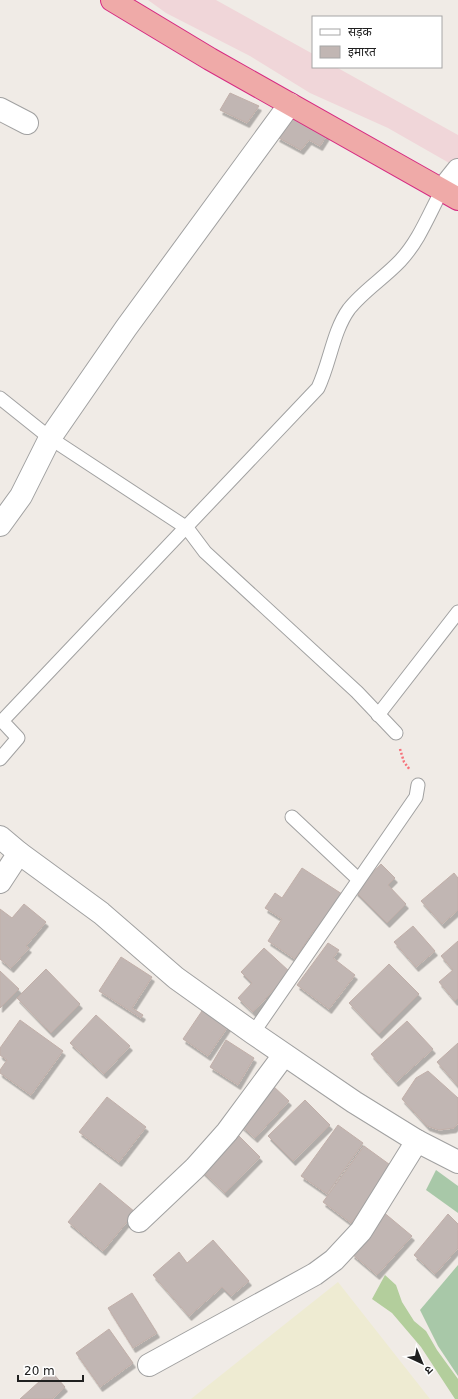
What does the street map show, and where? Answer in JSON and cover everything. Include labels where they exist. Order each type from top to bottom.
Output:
[{"type":"highway","points":[[112,0],[210,59],[450,195]]},
{"type":"street","points":[[0,525],[20,496],[50,438],[126,328],[290,104]]},
{"type":"street","points":[[0,109],[27,124]]},
{"type":"street","points":[[450,195],[458,170]]},
{"type":"street","points":[[0,837],[18,853],[101,913],[176,978],[284,1055],[354,1102],[417,1141],[458,1161]]},
{"type":"street","points":[[0,882],[18,853]]},
{"type":"street","points":[[139,1221],[195,1168],[227,1132],[284,1055]]},
{"type":"street","points":[[149,1366],[315,1274],[334,1260],[361,1231],[417,1141]]},
{"type":"lane","points":[[0,759],[18,738],[2,721],[187,528],[318,388],[324,376],[341,323],[349,309],[400,261],[450,195]]},
{"type":"lane","points":[[0,398],[50,438],[187,528],[205,552],[282,621],[396,733]]},
{"type":"lane","points":[[378,715],[458,612]]},
{"type":"lane","points":[[253,1033],[416,797],[418,785]]},
{"type":"lane","points":[[292,817],[358,879]]},
{"type":"shaded area","points":[[148,0],[216,0],[312,53],[312,68],[338,68],[458,135],[458,168],[388,128],[310,93],[250,56],[166,13]]},
{"type":"shaded area","points":[[338,1282],[430,1399],[191,1399]]},
{"type":"green space","points":[[436,1170],[458,1186],[458,1213],[426,1190]]},
{"type":"green space","points":[[458,1265],[458,1376],[438,1346],[420,1310]]},
{"type":"green space","points":[[385,1275],[396,1285],[402,1302],[414,1321],[426,1331],[437,1350],[458,1379],[458,1399],[455,1399],[421,1347],[392,1313],[372,1299]]},
{"type":"building","points":[[230,93],[259,106],[247,123],[220,110]]},
{"type":"building","points":[[292,116],[327,135],[320,146],[309,140],[301,150],[277,137]]},
{"type":"building","points":[[381,864],[395,878],[388,885],[406,904],[387,923],[355,891]]},
{"type":"building","points":[[302,868],[342,894],[317,932],[314,930],[295,959],[268,941],[282,919],[265,908],[275,893],[282,898]]},
{"type":"building","points":[[454,873],[458,878],[458,910],[442,924],[421,901]]},
{"type":"building","points":[[24,904],[46,922],[26,946],[29,948],[11,968],[0,959],[0,909],[12,918]]},
{"type":"building","points":[[413,926],[435,951],[416,967],[394,942]]},
{"type":"building","points":[[458,941],[458,998],[455,1001],[439,982],[453,970],[441,956]]},
{"type":"building","points":[[328,943],[339,950],[333,958],[355,975],[329,1009],[297,985]]},
{"type":"building","points":[[264,948],[290,972],[253,1012],[238,998],[252,983],[241,972]]},
{"type":"building","points":[[121,957],[152,977],[132,1008],[143,1015],[141,1018],[99,991]]},
{"type":"building","points":[[389,964],[419,994],[379,1034],[349,1003]]},
{"type":"building","points":[[46,969],[80,1004],[51,1033],[17,998]]},
{"type":"building","points":[[0,971],[19,989],[0,1008]]},
{"type":"building","points":[[204,1008],[229,1025],[208,1056],[183,1039]]},
{"type":"building","points":[[96,1015],[130,1046],[104,1074],[70,1043]]},
{"type":"building","points":[[20,1020],[63,1051],[31,1095],[0,1073],[0,1070],[7,1060],[0,1055],[0,1048]]},
{"type":"building","points":[[407,1021],[433,1049],[396,1082],[371,1054]]},
{"type":"building","points":[[226,1040],[254,1058],[238,1085],[210,1067]]},
{"type":"building","points":[[458,1043],[458,1086],[437,1062]]},
{"type":"building","points":[[428,1071],[458,1098],[458,1123],[454,1128],[439,1130],[427,1126],[402,1099],[416,1078]]},
{"type":"building","points":[[272,1085],[289,1101],[255,1138],[237,1122]]},
{"type":"building","points":[[107,1097],[146,1127],[119,1162],[79,1132]]},
{"type":"building","points":[[305,1100],[330,1125],[293,1161],[268,1136]]},
{"type":"building","points":[[338,1125],[363,1143],[327,1194],[301,1176]]},
{"type":"building","points":[[234,1131],[260,1157],[225,1193],[199,1168]]},
{"type":"building","points":[[364,1146],[393,1167],[351,1223],[323,1202]]},
{"type":"building","points":[[100,1183],[135,1212],[103,1251],[68,1222]]},
{"type":"building","points":[[382,1211],[412,1236],[377,1275],[352,1254]]},
{"type":"building","points":[[448,1214],[458,1224],[458,1248],[435,1274],[414,1255]]},
{"type":"building","points":[[213,1240],[249,1281],[231,1296],[222,1287],[189,1316],[153,1275],[179,1252],[187,1263]]},
{"type":"building","points":[[132,1293],[157,1333],[133,1348],[108,1308]]},
{"type":"building","points":[[109,1329],[133,1363],[100,1387],[76,1353]]},
{"type":"building","points":[[51,1371],[65,1387],[52,1399],[20,1399]]}]
